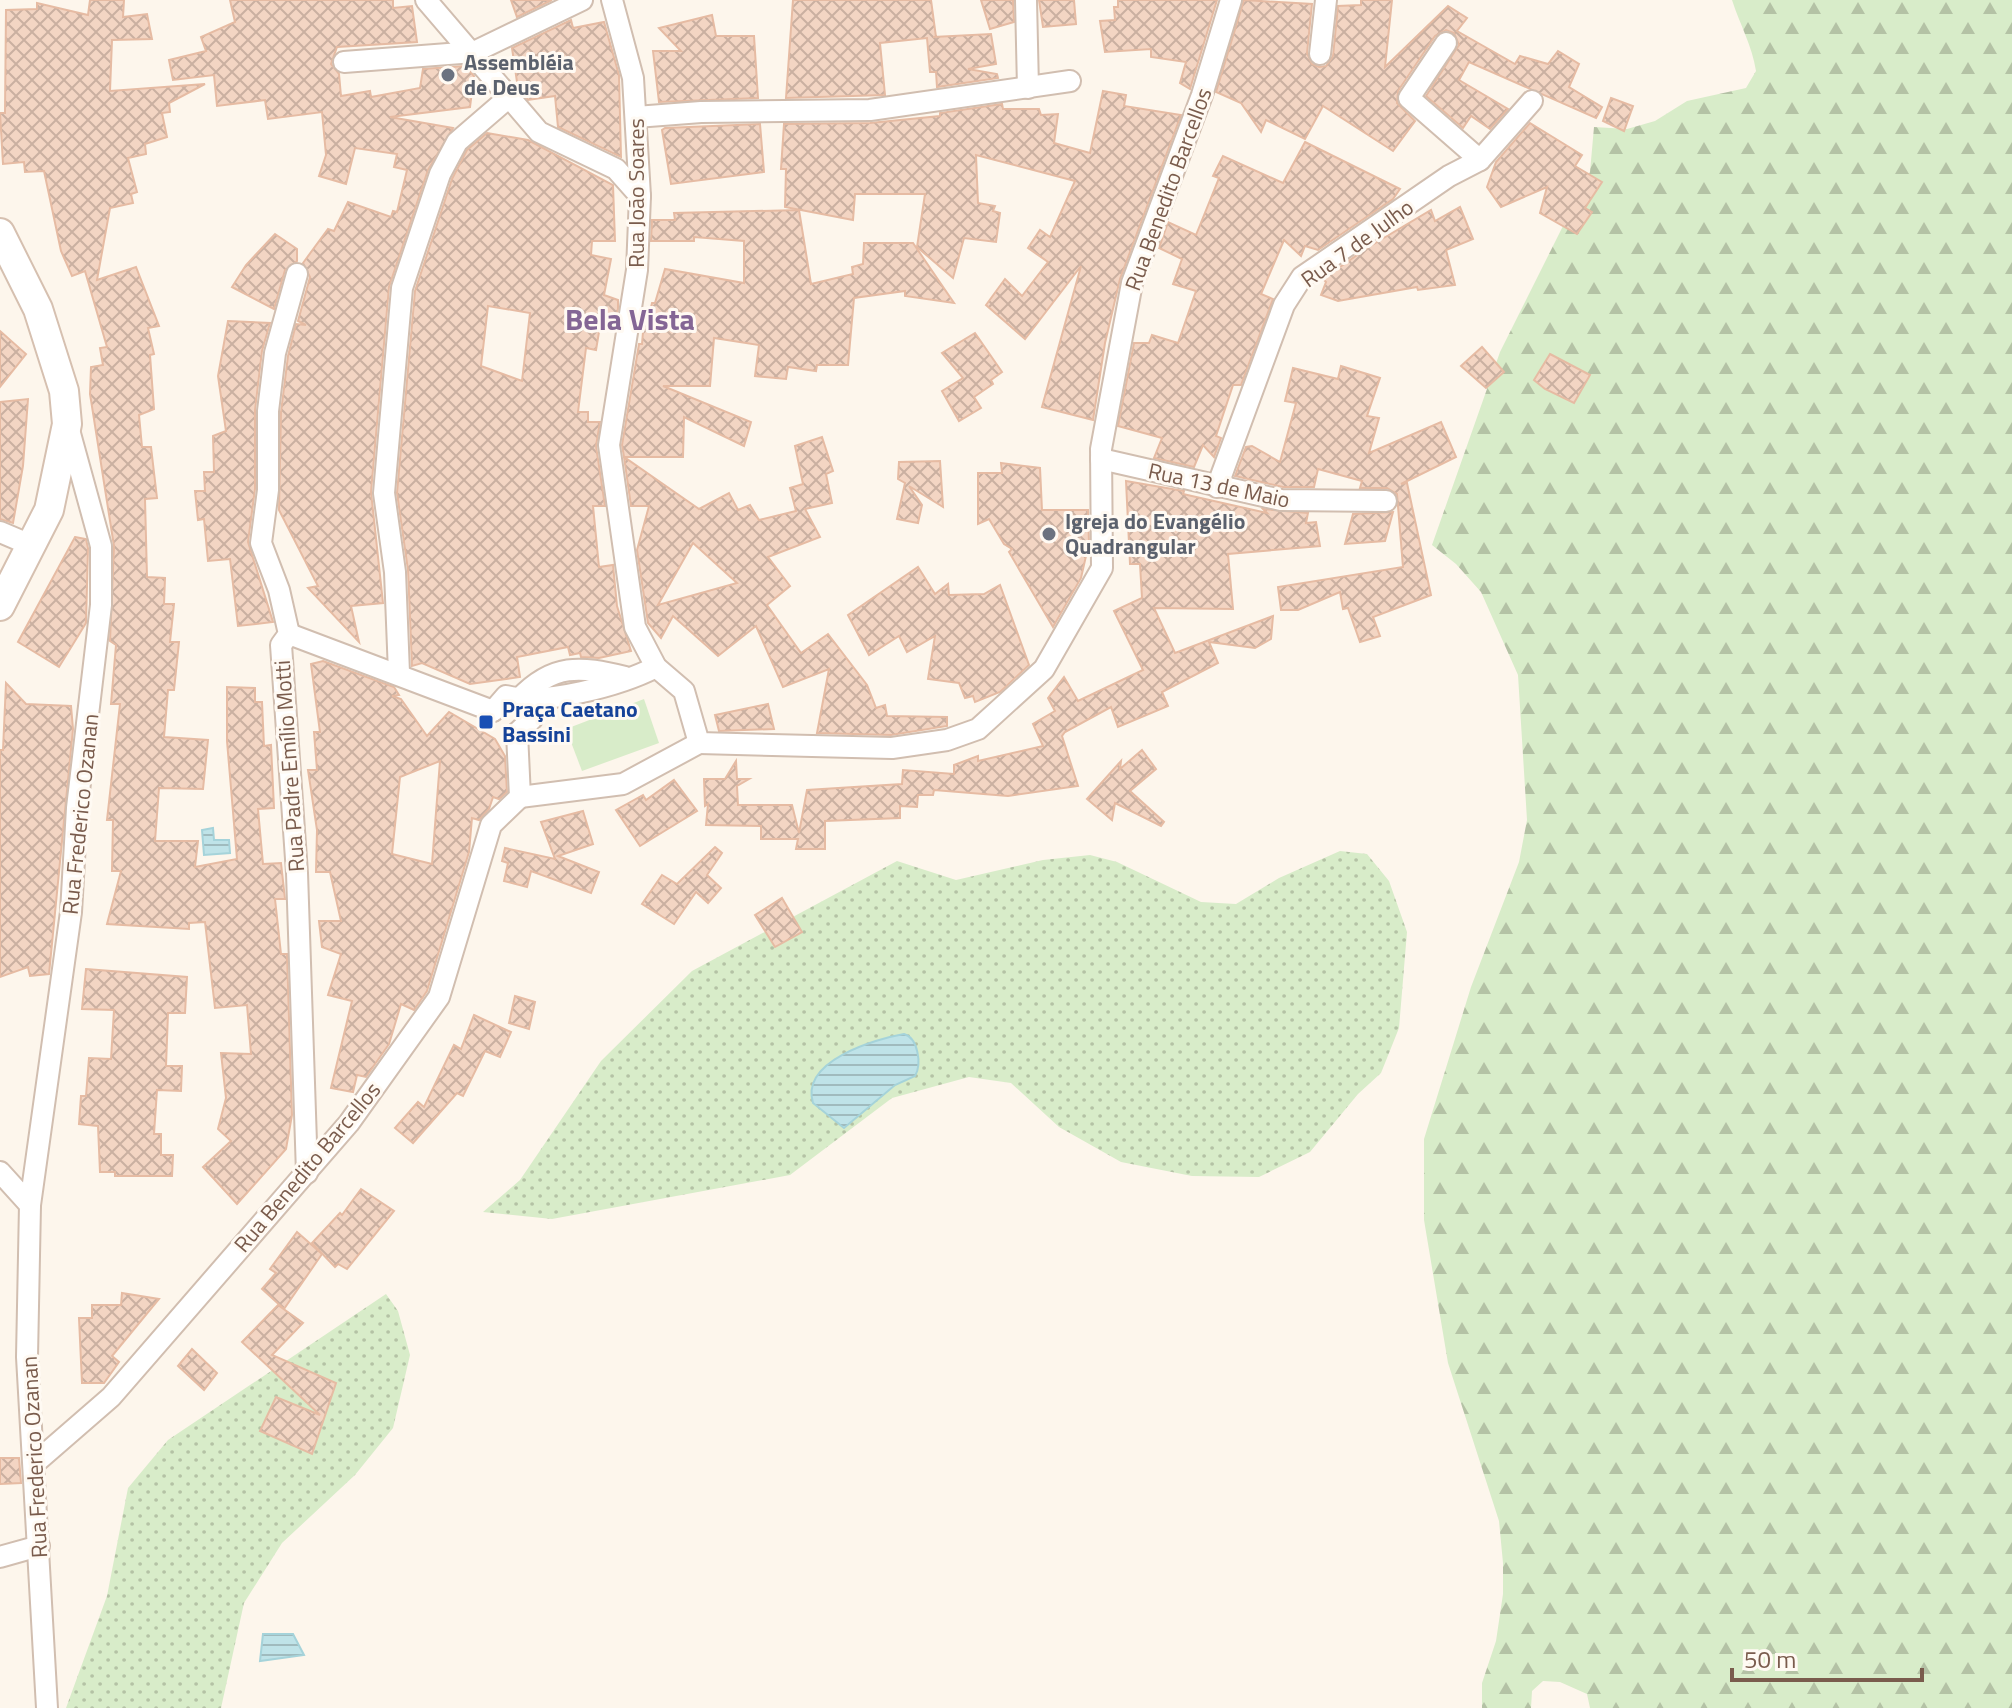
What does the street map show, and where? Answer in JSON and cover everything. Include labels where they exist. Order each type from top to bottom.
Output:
[{"type":"main road","points":[[0,233],[38,309],[56,359],[67,424],[49,510],[0,606]]},
{"type":"street","points":[[426,0],[474,52],[508,98],[539,132],[616,169],[640,196]]},
{"type":"street","points":[[344,62],[474,52],[582,0]]},
{"type":"street","name":"Rua João Soares","points":[[612,0],[633,78],[640,196],[637,270],[609,445],[635,627],[656,667]]},
{"type":"street","points":[[1026,0],[1028,88]]},
{"type":"street","name":"Rua Benedito Barcellos","points":[[699,743],[892,748],[947,740],[978,729],[1044,669],[1102,568],[1101,459],[1132,283],[1206,82],[1231,0]]},
{"type":"street","points":[[1320,54],[1326,0]]},
{"type":"street","points":[[1446,43],[1409,98],[1480,160]]},
{"type":"street","points":[[636,117],[701,112],[870,110],[1070,81]]},
{"type":"street","points":[[399,673],[395,572],[384,493],[402,288],[440,174],[457,142],[508,98]]},
{"type":"street","name":"Rua 7 de Julho","points":[[1217,487],[1284,305],[1302,277],[1449,176],[1480,160],[1532,101]]},
{"type":"street","name":"Rua Padre Emílio Motti","points":[[297,274],[275,353],[268,411],[268,490],[261,543],[279,590],[289,634],[281,645],[298,889],[307,1173]]},
{"type":"street","name":"Rua Frederico Ozanan","points":[[47,1708],[27,1357],[30,1205],[71,912],[77,808],[101,605],[101,546],[67,424]]},
{"type":"street","name":"Rua 13 de Maio","points":[[1101,459],[1281,500],[1386,501]]},
{"type":"street","points":[[0,532],[33,546]]},
{"type":"street","points":[[289,634],[493,711]]},
{"type":"street","points":[[493,711],[506,696],[633,679],[656,667],[684,691],[699,743],[623,784],[520,797],[517,733],[532,719],[526,695]]},
{"type":"street","points":[[493,711],[497,727],[517,733]]},
{"type":"street","name":"Rua Benedito Barcellos","points":[[35,1463],[111,1397],[349,1123],[439,997],[491,825],[520,797]]},
{"type":"street","points":[[0,1172],[30,1205]]},
{"type":"street","points":[[0,1557],[39,1546]]},
{"type":"green space","points":[[1732,0],[2012,0],[2012,1708],[1590,1708],[1587,1694],[1560,1682],[1543,1681],[1532,1691],[1531,1708],[1482,1708],[1482,1683],[1496,1641],[1503,1594],[1499,1521],[1448,1363],[1424,1220],[1424,1139],[1471,987],[1519,862],[1527,820],[1518,675],[1481,592],[1456,564],[1432,545],[1500,352],[1590,172],[1594,127],[1627,129],[1655,121],[1687,101],[1746,88],[1756,71]]},
{"type":"green space","points":[[644,699],[659,743],[582,771],[566,729]]},
{"type":"green space","points":[[1340,851],[1367,854],[1389,881],[1407,932],[1399,1028],[1381,1073],[1358,1094],[1310,1152],[1259,1177],[1192,1176],[1121,1162],[1059,1127],[1011,1083],[969,1077],[892,1098],[790,1175],[552,1219],[483,1212],[520,1180],[601,1061],[692,971],[897,861],[956,880],[1043,860],[1090,855],[1117,862],[1201,902],[1236,904],[1279,878]]},
{"type":"green space","points":[[386,1294],[398,1311],[410,1355],[393,1428],[355,1475],[282,1543],[244,1603],[221,1708],[66,1708],[107,1596],[128,1488],[168,1440]]},
{"type":"water","points":[[213,828],[214,840],[229,840],[230,853],[204,855],[202,830]]},
{"type":"water","points":[[904,1034],[913,1041],[917,1052],[915,1076],[895,1085],[844,1128],[813,1103],[812,1088],[828,1064],[859,1047]]},
{"type":"water","points":[[263,1634],[293,1634],[304,1655],[260,1661]]},
{"type":"building","points":[[90,0],[124,0],[123,17],[147,14],[152,39],[112,40],[110,91],[205,84],[169,103],[170,112],[162,113],[167,137],[145,144],[146,154],[128,158],[137,192],[131,194],[133,203],[110,208],[97,280],[136,267],[159,326],[148,328],[154,354],[150,355],[154,409],[139,415],[142,447],[151,447],[157,498],[145,499],[147,577],[165,578],[164,604],[174,604],[170,642],[179,642],[174,690],[168,690],[164,737],[208,740],[203,789],[159,788],[155,841],[198,841],[195,867],[237,859],[227,741],[227,687],[255,688],[255,702],[262,702],[264,746],[271,745],[274,808],[258,809],[263,864],[281,863],[285,899],[275,899],[281,954],[287,954],[292,1115],[286,1149],[237,1204],[203,1167],[231,1141],[218,1129],[226,1098],[221,1053],[251,1054],[247,1005],[215,1008],[205,922],[189,923],[189,929],[107,924],[121,871],[112,871],[113,820],[107,820],[120,704],[111,704],[116,645],[110,641],[114,546],[90,394],[91,367],[103,365],[100,348],[107,347],[85,271],[72,276],[61,251],[44,171],[25,172],[24,162],[3,164],[0,113],[5,113],[6,10],[37,9],[37,3],[88,15]]},
{"type":"building","points":[[230,0],[393,0],[393,8],[412,6],[417,42],[337,47],[331,64],[339,74],[341,96],[370,91],[371,97],[420,88],[423,69],[465,66],[474,76],[470,107],[390,117],[453,128],[428,170],[389,287],[371,492],[383,603],[351,606],[359,642],[308,588],[318,586],[279,510],[281,412],[288,356],[296,324],[306,325],[298,321],[310,277],[303,263],[328,229],[334,231],[348,202],[391,217],[393,211],[397,212],[407,170],[394,167],[397,154],[355,148],[346,184],[319,176],[326,155],[322,112],[268,119],[265,100],[217,106],[214,75],[173,80],[169,60],[206,51],[201,37],[235,22]]},
{"type":"building","points":[[511,0],[552,0],[517,17]]},
{"type":"building","points":[[793,0],[931,0],[936,37],[991,34],[996,64],[968,69],[997,74],[998,78],[937,87],[936,72],[930,72],[927,38],[880,43],[885,95],[786,98]]},
{"type":"building","points":[[981,0],[1013,0],[1014,22],[990,29]]},
{"type":"building","points":[[1039,0],[1074,0],[1076,24],[1043,27]]},
{"type":"building","points":[[1118,0],[1217,0],[1190,89],[1180,83],[1186,62],[1151,57],[1151,49],[1105,52],[1100,21],[1115,20],[1114,7],[1118,7]]},
{"type":"building","points":[[1244,0],[1312,4],[1307,53],[1312,64],[1319,67],[1326,66],[1333,56],[1338,6],[1361,5],[1361,0],[1392,0],[1385,67],[1448,6],[1467,18],[1457,31],[1515,64],[1520,56],[1548,64],[1558,51],[1579,64],[1569,87],[1602,107],[1596,118],[1469,62],[1459,80],[1508,109],[1490,129],[1471,116],[1463,128],[1426,96],[1459,45],[1454,33],[1446,30],[1435,36],[1398,91],[1397,103],[1415,121],[1393,151],[1323,106],[1305,139],[1266,120],[1261,132],[1241,103],[1216,92]]},
{"type":"building","points":[[712,15],[716,36],[754,36],[758,98],[659,102],[653,51],[681,51],[659,28]]},
{"type":"building","points":[[571,20],[573,28],[604,22],[619,75],[621,157],[558,127],[555,96],[528,100],[517,82],[512,48]]},
{"type":"building","points":[[1103,91],[1126,95],[1124,106],[1181,115],[1120,279],[1105,343],[1093,420],[1042,407],[1081,266],[1025,339],[986,305],[1005,279],[1022,296],[1048,262],[1028,248],[1040,230],[1050,237],[1075,181],[976,155],[978,203],[995,206],[993,211],[1000,213],[996,242],[964,238],[953,278],[917,247],[925,194],[855,194],[853,220],[785,207],[786,169],[781,169],[784,124],[870,123],[940,116],[940,113],[1002,104],[1003,109],[1039,109],[1041,115],[1058,114],[1054,143],[1090,153]]},
{"type":"building","points":[[1611,98],[1633,106],[1624,131],[1603,121]]},
{"type":"building","points":[[1530,123],[1582,155],[1575,166],[1602,182],[1585,208],[1592,212],[1577,234],[1540,213],[1547,187],[1501,207],[1487,187],[1496,162]]},
{"type":"building","points":[[760,124],[764,172],[671,184],[662,130]]},
{"type":"building","points":[[487,133],[528,140],[613,185],[615,241],[592,241],[591,255],[611,259],[604,295],[618,300],[618,309],[614,329],[600,326],[596,350],[586,348],[578,412],[588,412],[588,422],[600,422],[596,446],[605,506],[593,506],[599,567],[613,565],[617,606],[631,651],[599,658],[581,657],[580,653],[570,655],[568,647],[517,657],[520,677],[470,684],[422,663],[412,666],[408,570],[397,493],[415,291],[452,179],[467,150]],"holes":[[[488,306],[530,313],[522,381],[481,366]]]},
{"type":"building","points":[[1305,142],[1400,189],[1393,199],[1318,250],[1305,246],[1301,256],[1284,240],[1261,294],[1273,299],[1241,385],[1233,385],[1216,436],[1221,438],[1214,457],[1203,445],[1194,467],[1154,458],[1162,438],[1118,426],[1134,343],[1149,343],[1152,335],[1178,343],[1196,291],[1173,284],[1182,259],[1159,248],[1168,222],[1196,235],[1219,178],[1213,176],[1223,156],[1283,183]]},
{"type":"building","points":[[1460,207],[1473,239],[1446,250],[1455,285],[1418,290],[1417,287],[1338,301],[1321,295],[1326,282],[1323,279],[1367,248],[1431,210],[1435,221]]},
{"type":"building","points":[[799,210],[811,284],[853,274],[852,267],[863,264],[864,243],[913,243],[954,303],[905,296],[905,291],[854,298],[848,365],[817,365],[816,371],[788,367],[786,379],[755,376],[759,345],[714,338],[710,386],[663,386],[751,422],[744,446],[684,417],[683,457],[624,457],[622,445],[644,320],[648,320],[652,303],[655,303],[665,269],[744,283],[744,241],[694,237],[694,241],[651,241],[652,220],[675,220],[674,213]]},
{"type":"building","points":[[275,234],[297,249],[297,261],[285,270],[274,309],[232,287],[246,265]]},
{"type":"building","points":[[228,321],[270,323],[262,351],[255,410],[255,489],[248,542],[273,622],[238,626],[230,559],[208,561],[204,519],[198,520],[195,491],[205,491],[204,472],[214,472],[213,436],[226,431],[218,376]]},
{"type":"building","points":[[0,331],[26,354],[0,387]]},
{"type":"building","points":[[975,333],[1002,372],[991,380],[993,384],[974,397],[981,408],[959,421],[942,391],[963,378],[942,353]]},
{"type":"building","points":[[1482,347],[1504,372],[1486,388],[1461,366]]},
{"type":"building","points":[[1550,354],[1590,375],[1574,403],[1534,380]]},
{"type":"building","points":[[1341,366],[1380,378],[1367,416],[1379,418],[1369,453],[1441,422],[1456,457],[1401,484],[1407,483],[1431,595],[1373,617],[1380,636],[1360,642],[1348,608],[1343,609],[1340,592],[1298,610],[1281,610],[1278,587],[1403,567],[1397,494],[1387,488],[1360,488],[1362,481],[1318,469],[1314,487],[1283,487],[1235,476],[1246,447],[1252,446],[1280,462],[1296,403],[1285,401],[1293,368],[1338,379]]},
{"type":"building","points":[[28,399],[23,466],[13,523],[0,519],[0,402]]},
{"type":"building","points":[[822,437],[833,471],[826,474],[832,503],[805,509],[820,537],[768,557],[790,586],[767,605],[801,653],[828,634],[867,685],[876,708],[885,705],[887,716],[947,717],[947,726],[891,735],[817,733],[829,669],[783,687],[756,626],[718,656],[673,616],[661,638],[648,623],[637,550],[649,506],[631,506],[624,457],[699,509],[729,493],[738,510],[750,505],[759,520],[796,511],[790,488],[803,484],[795,446]],"holes":[[[693,543],[737,583],[658,605]]]},
{"type":"building","points":[[940,461],[943,507],[909,486],[922,505],[918,523],[897,519],[905,483],[898,479],[899,462]]},
{"type":"building","points":[[1001,463],[1040,468],[1042,510],[1088,510],[1089,543],[1081,578],[1053,627],[1009,552],[1012,549],[1004,544],[989,519],[978,524],[978,473],[1002,473]]},
{"type":"building","points":[[1126,481],[1184,491],[1183,494],[1267,513],[1263,509],[1308,513],[1306,523],[1316,522],[1320,546],[1228,554],[1233,609],[1154,608],[1175,653],[1273,616],[1271,639],[1255,648],[1209,642],[1218,663],[1162,692],[1168,706],[1118,727],[1111,707],[1065,732],[1062,736],[1078,786],[1008,796],[934,790],[933,795],[918,795],[917,807],[900,806],[900,818],[825,821],[825,849],[796,849],[798,839],[761,839],[761,826],[706,825],[708,804],[705,806],[704,779],[725,779],[736,761],[737,779],[749,779],[737,786],[738,805],[792,805],[799,833],[807,790],[902,784],[903,770],[954,774],[954,765],[978,756],[978,761],[1043,746],[1033,724],[1055,711],[1048,698],[1064,677],[1078,701],[1143,670],[1114,611],[1142,598],[1140,564],[1130,564]]},
{"type":"building","points":[[1393,512],[1385,541],[1345,544],[1353,514]]},
{"type":"building","points":[[75,537],[86,539],[88,548],[86,623],[59,667],[18,642]]},
{"type":"building","points":[[918,567],[935,594],[948,584],[949,595],[984,594],[1000,585],[1029,665],[1000,692],[975,702],[973,696],[965,698],[959,683],[928,679],[935,636],[907,652],[899,636],[869,655],[848,615]]},
{"type":"building","points":[[323,661],[394,687],[399,695],[392,696],[401,699],[427,736],[449,712],[495,739],[505,756],[507,792],[499,799],[493,797],[489,809],[479,820],[472,818],[469,852],[427,991],[414,1010],[401,1004],[389,1044],[366,1077],[357,1075],[353,1092],[331,1088],[352,1001],[328,995],[341,954],[322,947],[319,921],[341,921],[330,872],[316,872],[317,830],[308,770],[317,770],[314,732],[320,732],[311,664]],"holes":[[[440,761],[432,864],[392,854],[400,777]]]},
{"type":"building","points":[[6,683],[26,704],[71,706],[73,729],[49,974],[30,976],[28,967],[0,977],[0,750],[3,750]]},
{"type":"building","points":[[768,704],[774,729],[719,731],[715,715]]},
{"type":"building","points":[[1142,750],[1156,769],[1130,791],[1164,822],[1161,826],[1115,803],[1112,820],[1087,799],[1121,761],[1120,769]]},
{"type":"building","points":[[674,780],[697,811],[640,846],[616,810],[643,795],[646,800]]},
{"type":"building","points":[[583,811],[593,844],[558,856],[599,872],[591,893],[531,871],[527,887],[504,881],[508,863],[502,861],[505,848],[555,859],[541,822]]},
{"type":"building","points":[[715,847],[722,853],[707,875],[721,888],[708,903],[696,892],[674,924],[642,904],[662,875],[677,884]]},
{"type":"building","points":[[782,898],[802,932],[775,947],[755,915]]},
{"type":"building","points":[[86,969],[187,977],[185,1013],[168,1013],[166,1066],[182,1066],[181,1091],[157,1090],[154,1134],[161,1134],[161,1155],[173,1155],[172,1176],[115,1176],[115,1172],[100,1172],[98,1126],[79,1124],[81,1096],[86,1096],[89,1058],[111,1059],[114,1010],[82,1009]]},
{"type":"building","points":[[515,996],[535,1002],[529,1029],[509,1023]]},
{"type":"building","points":[[474,1015],[511,1032],[500,1057],[485,1051],[463,1096],[457,1093],[413,1143],[395,1128],[418,1102],[424,1107],[454,1045],[461,1049]]},
{"type":"building","points":[[361,1189],[394,1211],[347,1269],[338,1264],[335,1267],[312,1243],[340,1213],[342,1215]]},
{"type":"building","points":[[297,1232],[322,1254],[284,1309],[262,1289],[276,1273],[270,1269]]},
{"type":"building","points":[[122,1293],[159,1299],[112,1356],[119,1362],[104,1383],[82,1383],[79,1318],[92,1318],[92,1305],[121,1305]]},
{"type":"building","points":[[278,1305],[303,1323],[272,1355],[336,1383],[312,1454],[260,1431],[276,1397],[320,1415],[242,1342]]},
{"type":"building","points":[[192,1349],[217,1373],[204,1390],[178,1366]]},
{"type":"building","points":[[0,1458],[19,1458],[21,1483],[0,1484]]},
{"type":"place","name":"Assembléia de Deus","points":[[448,75]]},
{"type":"place","name":"Igreja do Evangélio Quadrangular","points":[[1049,534]]},
{"type":"place","name":"Praça Caetano Bassini","points":[[486,722]]},
{"type":"district","name":"Bela Vista","points":[[630,319]]}]
